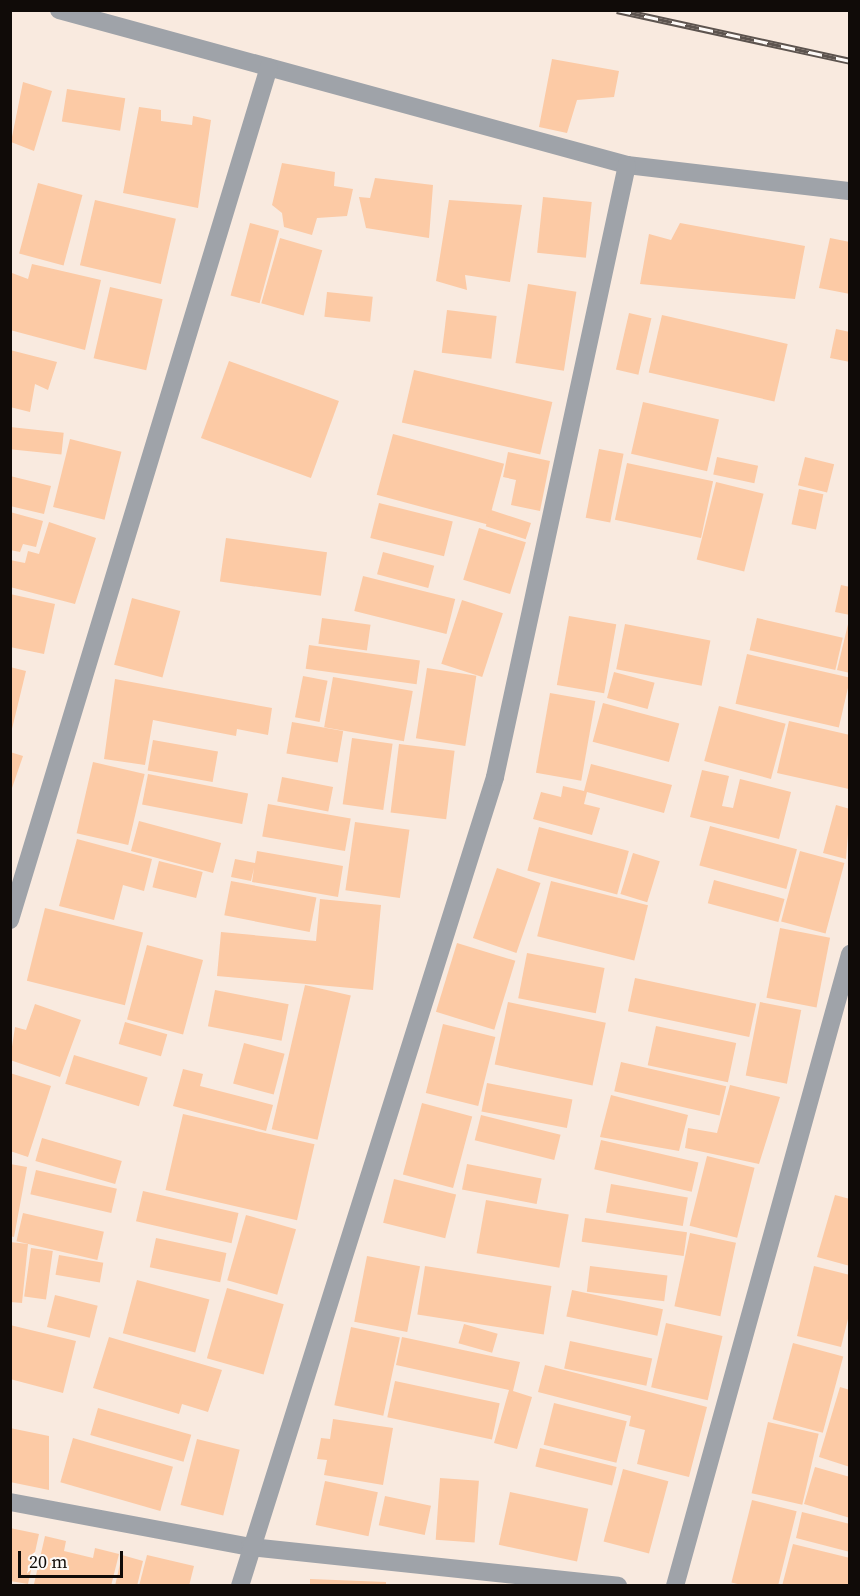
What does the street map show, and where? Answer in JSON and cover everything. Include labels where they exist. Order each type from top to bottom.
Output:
[{"type":"street","points":[[58,10],[627,165],[849,191]]},
{"type":"street","points":[[10,920],[269,68]]},
{"type":"street","points":[[240,1586],[250,1547],[495,777],[627,165]]},
{"type":"street","points":[[675,1586],[849,954]]},
{"type":"street","points":[[10,1503],[250,1547],[618,1586]]},
{"type":"building","points":[[552,59],[619,71],[614,97],[577,100],[567,133],[539,127]]},
{"type":"building","points":[[23,82],[52,91],[34,151],[11,142]]},
{"type":"building","points":[[67,89],[125,98],[120,131],[62,122]]},
{"type":"building","points":[[139,107],[161,110],[161,121],[192,125],[193,116],[211,120],[198,208],[123,193]]},
{"type":"building","points":[[282,163],[335,172],[334,186],[353,189],[347,216],[317,218],[312,235],[284,227],[282,213],[272,205]]},
{"type":"building","points":[[375,178],[433,185],[429,238],[366,228],[359,197],[370,198]]},
{"type":"building","points":[[38,183],[82,195],[64,265],[19,254]]},
{"type":"building","points":[[543,197],[592,202],[586,258],[537,253]]},
{"type":"building","points":[[95,200],[176,219],[161,284],[80,265]]},
{"type":"building","points":[[449,200],[522,205],[510,282],[465,275],[467,290],[436,281]]},
{"type":"building","points":[[250,223],[279,231],[260,303],[231,295]]},
{"type":"building","points":[[680,223],[805,246],[795,299],[640,284],[649,234],[671,240]]},
{"type":"building","points":[[280,238],[322,250],[304,315],[261,303]]},
{"type":"building","points":[[830,238],[850,242],[850,294],[819,288]]},
{"type":"building","points":[[32,264],[101,280],[85,350],[10,330],[12,273],[28,279]]},
{"type":"building","points":[[528,284],[576,292],[564,371],[515,363]]},
{"type":"building","points":[[110,287],[163,299],[146,370],[94,358]]},
{"type":"building","points":[[327,292],[373,297],[370,322],[324,317]]},
{"type":"building","points":[[447,310],[497,316],[491,359],[442,353]]},
{"type":"building","points":[[629,313],[651,318],[638,375],[616,370]]},
{"type":"building","points":[[662,315],[788,344],[774,402],[649,372]]},
{"type":"building","points":[[836,329],[850,332],[850,362],[830,358]]},
{"type":"building","points":[[10,350],[57,362],[48,390],[35,384],[30,412],[10,407]]},
{"type":"building","points":[[229,361],[339,401],[311,478],[201,438]]},
{"type":"building","points":[[414,370],[552,402],[540,455],[402,423]]},
{"type":"building","points":[[643,402],[719,420],[707,471],[631,454]]},
{"type":"building","points":[[10,427],[64,433],[61,455],[10,449]]},
{"type":"building","points":[[393,434],[504,464],[488,525],[377,495]]},
{"type":"building","points":[[70,439],[121,452],[104,520],[53,507]]},
{"type":"building","points":[[599,449],[624,454],[610,522],[586,518]]},
{"type":"building","points":[[508,452],[550,461],[540,511],[511,505],[516,480],[503,477]]},
{"type":"building","points":[[717,457],[758,466],[754,483],[713,475]]},
{"type":"building","points":[[805,457],[834,464],[827,492],[798,485]]},
{"type":"building","points":[[627,463],[713,481],[701,538],[615,520]]},
{"type":"building","points":[[10,476],[51,486],[44,514],[10,506]]},
{"type":"building","points":[[716,482],[764,494],[744,571],[697,560]]},
{"type":"building","points":[[799,489],[823,494],[816,529],[792,524]]},
{"type":"building","points":[[379,503],[453,521],[444,556],[370,538]]},
{"type":"building","points":[[491,510],[531,523],[526,539],[486,526]]},
{"type":"building","points":[[10,512],[43,521],[36,547],[23,544],[20,552],[10,550]]},
{"type":"building","points":[[49,522],[96,538],[75,604],[10,587],[10,560],[25,563],[28,551],[39,554]]},
{"type":"building","points":[[479,528],[526,542],[510,594],[463,580]]},
{"type":"building","points":[[226,538],[327,552],[321,596],[220,582]]},
{"type":"building","points":[[383,552],[434,566],[428,588],[377,574]]},
{"type":"building","points":[[363,576],[455,599],[446,634],[354,611]]},
{"type":"building","points":[[841,585],[850,587],[850,615],[835,612]]},
{"type":"building","points":[[10,594],[55,604],[44,654],[10,647]]},
{"type":"building","points":[[132,598],[180,611],[162,678],[114,665]]},
{"type":"building","points":[[462,600],[503,613],[482,677],[441,664]]},
{"type":"building","points":[[569,616],[616,624],[604,693],[557,685]]},
{"type":"building","points":[[322,618],[371,625],[367,651],[318,644]]},
{"type":"building","points":[[757,618],[843,638],[835,670],[750,650]]},
{"type":"building","points":[[850,620],[850,673],[837,670]]},
{"type":"building","points":[[625,624],[710,641],[702,686],[616,669]]},
{"type":"building","points":[[309,645],[420,661],[417,684],[306,669]]},
{"type":"building","points":[[747,654],[850,678],[839,728],[736,704]]},
{"type":"building","points":[[10,667],[26,671],[11,733],[10,733]]},
{"type":"building","points":[[427,668],[476,676],[465,746],[416,738]]},
{"type":"building","points":[[614,672],[655,683],[648,709],[607,698]]},
{"type":"building","points":[[303,676],[328,681],[320,722],[295,717]]},
{"type":"building","points":[[333,677],[413,691],[404,741],[324,727]]},
{"type":"building","points":[[115,679],[272,708],[268,735],[237,729],[236,736],[153,720],[145,765],[104,759]]},
{"type":"building","points":[[550,693],[595,701],[581,781],[536,773]]},
{"type":"building","points":[[603,703],[679,723],[669,762],[593,742]]},
{"type":"building","points":[[719,706],[786,724],[771,779],[704,761]]},
{"type":"building","points":[[789,721],[850,735],[849,789],[777,773]]},
{"type":"building","points":[[292,722],[343,731],[338,763],[286,754]]},
{"type":"building","points":[[352,738],[393,744],[383,810],[343,804]]},
{"type":"building","points":[[153,740],[218,751],[213,782],[148,771]]},
{"type":"building","points":[[399,744],[455,751],[446,819],[391,812]]},
{"type":"building","points":[[10,752],[23,756],[11,791],[10,791]]},
{"type":"building","points":[[93,762],[145,774],[128,845],[77,833]]},
{"type":"building","points":[[591,764],[672,785],[664,813],[587,792],[584,804],[600,808],[592,835],[533,819],[541,792],[561,797],[563,786],[584,791]]},
{"type":"building","points":[[702,770],[729,776],[722,806],[733,808],[740,779],[791,792],[779,839],[690,817]]},
{"type":"building","points":[[148,774],[248,793],[242,824],[142,804]]},
{"type":"building","points":[[282,777],[333,787],[328,811],[277,802]]},
{"type":"building","points":[[268,804],[351,819],[345,851],[262,836]]},
{"type":"building","points":[[836,805],[850,809],[846,859],[823,853]]},
{"type":"building","points":[[139,821],[221,843],[213,873],[131,851]]},
{"type":"building","points":[[355,822],[409,830],[400,898],[345,890]]},
{"type":"building","points":[[710,826],[797,849],[786,889],[699,866]]},
{"type":"building","points":[[539,827],[629,851],[617,895],[527,870]]},
{"type":"building","points":[[77,839],[152,859],[144,891],[123,885],[114,920],[59,906]]},
{"type":"building","points":[[257,851],[343,866],[338,897],[252,882],[254,868],[251,881],[231,877],[235,859],[255,863]]},
{"type":"building","points":[[800,851],[844,863],[826,933],[781,922]]},
{"type":"building","points":[[633,853],[660,861],[647,902],[620,894]]},
{"type":"building","points":[[159,861],[203,872],[196,898],[152,887]]},
{"type":"building","points":[[497,868],[540,883],[516,953],[473,938]]},
{"type":"building","points":[[714,880],[785,899],[778,922],[708,903]]},
{"type":"building","points":[[231,881],[316,898],[310,932],[224,915]]},
{"type":"building","points":[[551,881],[648,905],[634,960],[537,936]]},
{"type":"building","points":[[320,899],[381,905],[373,990],[217,976],[221,932],[316,941]]},
{"type":"building","points":[[45,908],[143,932],[125,1005],[27,981]]},
{"type":"building","points":[[780,928],[830,938],[817,1007],[766,998]]},
{"type":"building","points":[[457,943],[515,961],[494,1030],[436,1012]]},
{"type":"building","points":[[147,945],[203,960],[183,1034],[127,1019]]},
{"type":"building","points":[[527,953],[605,968],[596,1013],[518,998]]},
{"type":"building","points":[[635,978],[756,1004],[749,1037],[628,1011]]},
{"type":"building","points":[[305,985],[351,996],[318,1140],[272,1129]]},
{"type":"building","points":[[215,990],[289,1004],[282,1041],[208,1026]]},
{"type":"building","points":[[508,1002],[606,1023],[593,1085],[495,1065]]},
{"type":"building","points":[[760,1002],[801,1010],[787,1084],[746,1076]]},
{"type":"building","points":[[35,1004],[81,1020],[60,1077],[10,1060],[15,1027],[26,1030]]},
{"type":"building","points":[[125,1022],[167,1034],[161,1056],[119,1044]]},
{"type":"building","points":[[443,1024],[495,1037],[478,1106],[426,1093]]},
{"type":"building","points":[[656,1026],[736,1043],[728,1082],[648,1065]]},
{"type":"building","points":[[244,1043],[285,1054],[274,1094],[233,1084]]},
{"type":"building","points":[[74,1055],[148,1078],[139,1106],[65,1084]]},
{"type":"building","points":[[621,1062],[726,1086],[719,1116],[614,1091]]},
{"type":"building","points":[[183,1069],[203,1074],[200,1086],[273,1105],[266,1131],[173,1106]]},
{"type":"building","points":[[10,1073],[51,1086],[28,1157],[10,1151]]},
{"type":"building","points":[[487,1083],[572,1100],[567,1128],[481,1111]]},
{"type":"building","points":[[730,1085],[780,1097],[759,1164],[685,1148],[688,1128],[717,1133]]},
{"type":"building","points":[[611,1095],[688,1115],[679,1151],[600,1137]]},
{"type":"building","points":[[422,1103],[472,1116],[453,1188],[403,1174]]},
{"type":"building","points":[[183,1114],[315,1144],[297,1220],[165,1190]]},
{"type":"building","points":[[481,1115],[561,1135],[554,1160],[475,1140]]},
{"type":"building","points":[[42,1138],[122,1161],[115,1184],[35,1161]]},
{"type":"building","points":[[601,1140],[698,1162],[692,1192],[594,1169]]},
{"type":"building","points":[[707,1156],[755,1168],[737,1238],[690,1226]]},
{"type":"building","points":[[10,1164],[27,1167],[14,1237],[10,1236]]},
{"type":"building","points":[[467,1164],[542,1179],[537,1204],[462,1190]]},
{"type":"building","points":[[36,1170],[117,1189],[111,1213],[30,1194]]},
{"type":"building","points":[[394,1179],[456,1194],[445,1238],[383,1223]]},
{"type":"building","points":[[611,1184],[688,1198],[683,1226],[606,1213]]},
{"type":"building","points":[[143,1191],[238,1213],[232,1243],[136,1221]]},
{"type":"building","points":[[835,1195],[850,1199],[850,1266],[817,1257]]},
{"type":"building","points":[[486,1200],[569,1215],[559,1268],[477,1253]]},
{"type":"building","points":[[23,1213],[104,1232],[97,1260],[16,1241]]},
{"type":"building","points":[[246,1215],[296,1229],[277,1295],[227,1280]]},
{"type":"building","points":[[585,1218],[687,1232],[684,1256],[582,1242]]},
{"type":"building","points":[[690,1233],[736,1243],[720,1316],[674,1306]]},
{"type":"building","points":[[156,1238],[226,1253],[220,1282],[150,1267]]},
{"type":"building","points":[[10,1242],[28,1244],[22,1303],[10,1302]]},
{"type":"building","points":[[31,1248],[53,1251],[46,1300],[24,1297]]},
{"type":"building","points":[[59,1255],[103,1263],[100,1283],[56,1275]]},
{"type":"building","points":[[367,1256],[420,1266],[407,1332],[354,1322]]},
{"type":"building","points":[[425,1266],[551,1286],[544,1334],[417,1314]]},
{"type":"building","points":[[590,1266],[667,1276],[664,1301],[587,1292]]},
{"type":"building","points":[[814,1266],[850,1275],[850,1311],[841,1347],[797,1336]]},
{"type":"building","points":[[137,1280],[209,1299],[195,1353],[123,1333]]},
{"type":"building","points":[[227,1288],[284,1304],[264,1374],[207,1358]]},
{"type":"building","points":[[572,1290],[663,1309],[657,1336],[566,1316]]},
{"type":"building","points":[[55,1295],[98,1306],[90,1338],[47,1327]]},
{"type":"building","points":[[666,1323],[723,1336],[708,1400],[651,1387]]},
{"type":"building","points":[[464,1324],[498,1334],[492,1353],[458,1343]]},
{"type":"building","points":[[10,1325],[76,1341],[63,1393],[10,1379]]},
{"type":"building","points":[[351,1327],[400,1337],[383,1416],[334,1405]]},
{"type":"building","points":[[109,1337],[222,1370],[208,1412],[182,1404],[179,1414],[93,1388]]},
{"type":"building","points":[[402,1337],[520,1362],[513,1391],[532,1397],[517,1449],[494,1443],[509,1390],[396,1365]]},
{"type":"building","points":[[570,1341],[652,1358],[646,1386],[564,1368]]},
{"type":"building","points":[[793,1343],[843,1356],[823,1433],[773,1419]]},
{"type":"building","points":[[545,1365],[707,1407],[689,1477],[637,1464],[645,1430],[629,1426],[631,1416],[538,1392]]},
{"type":"building","points":[[395,1381],[500,1403],[492,1439],[387,1417]]},
{"type":"building","points":[[840,1387],[850,1390],[850,1467],[819,1457]]},
{"type":"building","points":[[554,1403],[627,1421],[616,1463],[544,1445]]},
{"type":"building","points":[[98,1408],[191,1435],[184,1462],[90,1435]]},
{"type":"building","points":[[333,1419],[393,1428],[383,1485],[324,1475],[327,1460],[317,1459],[321,1438],[330,1439]]},
{"type":"building","points":[[768,1422],[819,1434],[802,1505],[752,1493]]},
{"type":"building","points":[[10,1428],[49,1436],[49,1490],[10,1482]]},
{"type":"building","points":[[73,1438],[173,1467],[160,1511],[60,1482]]},
{"type":"building","points":[[197,1439],[240,1450],[223,1516],[181,1505]]},
{"type":"building","points":[[540,1448],[617,1467],[612,1486],[535,1466]]},
{"type":"building","points":[[815,1467],[850,1477],[850,1518],[804,1504]]},
{"type":"building","points":[[623,1469],[668,1481],[649,1554],[604,1541]]},
{"type":"building","points":[[440,1478],[479,1481],[475,1543],[436,1540]]},
{"type":"building","points":[[325,1481],[378,1492],[368,1536],[316,1525]]},
{"type":"building","points":[[510,1492],[588,1509],[577,1561],[499,1545]]},
{"type":"building","points":[[385,1496],[431,1506],[425,1535],[379,1525]]},
{"type":"building","points":[[752,1500],[797,1511],[778,1586],[746,1586],[731,1582]]},
{"type":"building","points":[[802,1512],[850,1524],[850,1552],[796,1538]]},
{"type":"building","points":[[10,1528],[39,1534],[28,1584],[10,1581]]},
{"type":"building","points":[[45,1536],[66,1541],[64,1551],[93,1558],[95,1548],[119,1554],[111,1586],[34,1584]]},
{"type":"building","points":[[793,1544],[850,1558],[850,1586],[782,1586]]},
{"type":"building","points":[[122,1555],[143,1561],[137,1586],[115,1586]]},
{"type":"building","points":[[147,1555],[194,1566],[189,1586],[139,1586]]},
{"type":"building","points":[[310,1579],[386,1582],[386,1586],[310,1586]]},
{"type":"railway","points":[[617,10],[850,61]]}]
